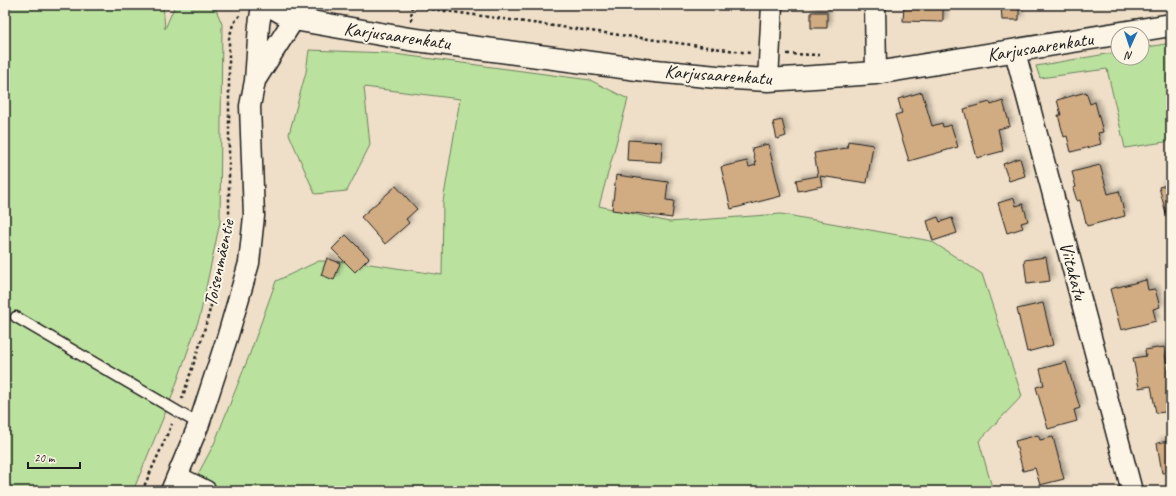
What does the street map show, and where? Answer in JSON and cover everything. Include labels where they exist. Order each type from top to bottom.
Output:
[{"type":"street","name":"Toisenmäentie","points":[[174,484],[199,424],[228,335],[249,263],[254,216],[250,106],[255,81],[259,25],[261,12],[265,5]]},
{"type":"street","name":"Karjusaarenkatu","points":[[269,5],[294,19],[409,39],[717,77],[768,80],[876,73],[1015,52],[1171,25]]},
{"type":"street","points":[[768,80],[772,5]]},
{"type":"street","points":[[875,5],[876,73]]},
{"type":"street","name":"Toisenmäentie","points":[[255,81],[294,19]]},
{"type":"street","name":"Viitakatu","points":[[1015,52],[1132,491]]},
{"type":"street","points":[[174,484],[206,491]]},
{"type":"lane","points":[[16,317],[199,424]]},
{"type":"path","points":[[402,5],[742,53],[828,56]]},
{"type":"path","name":"Toisenmäentie","points":[[142,491],[178,411],[202,338],[224,259],[230,220],[229,39],[232,24],[245,10]]},
{"type":"green space","points":[[5,5],[163,5],[165,29],[175,5],[214,5],[222,24],[220,222],[200,316],[171,399],[133,491],[5,491]]},
{"type":"green space","points":[[1171,43],[1171,141],[1125,148],[1107,69],[1040,78],[1036,66],[1110,53],[1110,66],[1150,66],[1150,47]]},
{"type":"green space","points":[[309,50],[387,53],[590,80],[628,99],[599,206],[669,222],[781,214],[931,241],[982,274],[1022,396],[979,441],[993,491],[189,491],[214,444],[249,356],[276,281],[319,261],[357,262],[442,275],[443,202],[460,99],[364,87],[370,145],[347,191],[315,194],[289,134],[306,72]]},
{"type":"building","points":[[904,5],[943,5],[943,22],[903,21]]},
{"type":"building","points":[[1001,5],[1019,5],[1019,20],[1002,20]]},
{"type":"building","points":[[811,12],[827,12],[827,28],[811,28]]},
{"type":"building","points":[[922,92],[932,126],[942,123],[943,127],[951,125],[958,147],[909,161],[895,115],[902,113],[898,99]]},
{"type":"building","points":[[1086,92],[1090,104],[1095,102],[1103,132],[1098,133],[1101,144],[1071,152],[1067,136],[1064,137],[1058,115],[1061,115],[1057,100]]},
{"type":"building","points":[[1003,101],[1010,126],[998,129],[1003,151],[977,158],[964,109],[990,102],[991,105]]},
{"type":"building","points":[[782,120],[786,136],[777,139],[773,122]]},
{"type":"building","points":[[628,140],[662,142],[661,162],[627,160]]},
{"type":"building","points":[[848,141],[873,145],[867,183],[820,176],[822,186],[798,191],[796,180],[818,176],[814,153],[847,148]]},
{"type":"building","points":[[768,144],[781,196],[731,209],[721,167],[747,161],[749,167],[756,165],[752,148]]},
{"type":"building","points":[[1020,158],[1025,176],[1009,181],[1003,164]]},
{"type":"building","points":[[1100,165],[1108,194],[1119,191],[1125,216],[1087,226],[1080,200],[1077,201],[1073,188],[1076,187],[1072,172]]},
{"type":"building","points":[[616,175],[668,182],[666,200],[674,201],[672,218],[612,210]]},
{"type":"building","points":[[1171,184],[1171,232],[1159,187]]},
{"type":"building","points":[[396,186],[417,209],[406,219],[409,223],[385,244],[361,217]]},
{"type":"building","points":[[1014,198],[1016,206],[1023,204],[1028,221],[1021,223],[1023,228],[1007,233],[998,203]]},
{"type":"building","points":[[938,217],[940,222],[952,218],[957,233],[933,241],[927,221]]},
{"type":"building","points":[[346,235],[369,258],[355,272],[332,249]]},
{"type":"building","points":[[1046,257],[1050,281],[1027,284],[1024,260]]},
{"type":"building","points":[[327,258],[340,263],[334,280],[321,275]]},
{"type":"building","points":[[1146,280],[1148,290],[1155,289],[1160,307],[1153,309],[1156,321],[1121,330],[1110,289]]},
{"type":"building","points":[[1043,303],[1053,345],[1027,352],[1017,309]]},
{"type":"building","points":[[1164,347],[1169,379],[1171,379],[1171,415],[1166,416],[1165,412],[1156,413],[1151,386],[1139,388],[1133,358],[1146,356],[1145,350]]},
{"type":"building","points":[[1066,362],[1080,408],[1074,410],[1077,421],[1048,429],[1036,387],[1044,385],[1040,369]]},
{"type":"building","points":[[1038,435],[1040,440],[1053,437],[1064,479],[1040,485],[1035,468],[1023,471],[1015,441]]},
{"type":"building","points":[[1168,435],[1171,435],[1171,472],[1162,473],[1157,443],[1169,441]]}]
